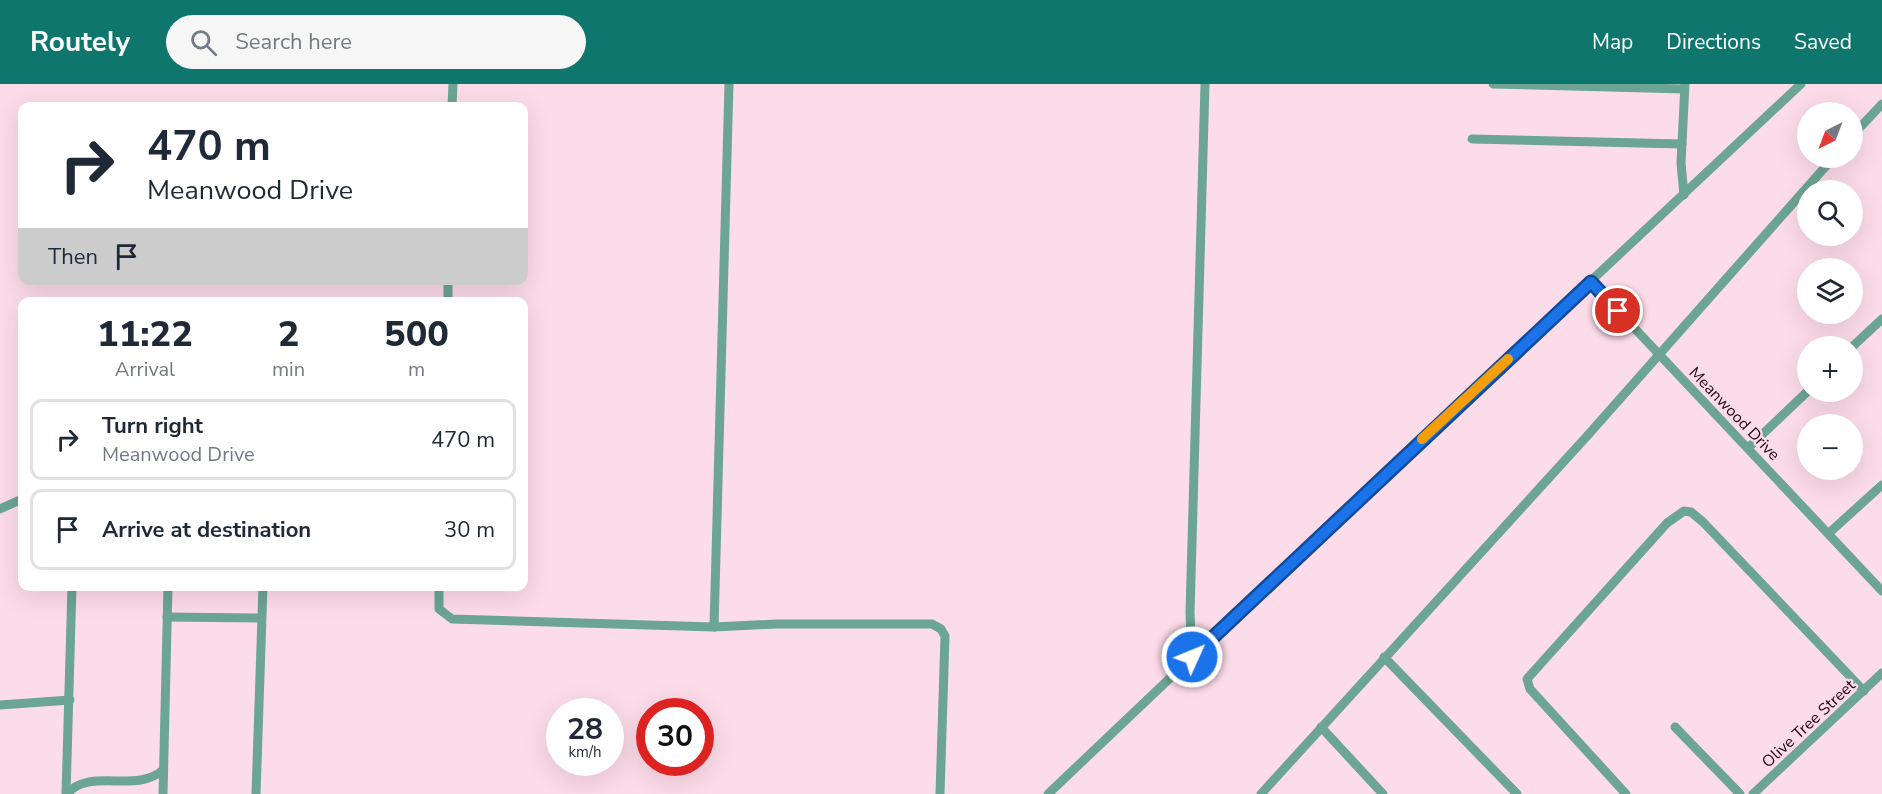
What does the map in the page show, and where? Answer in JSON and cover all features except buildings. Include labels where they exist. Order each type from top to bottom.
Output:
[{"type":"street","points":[[452,102],[453,84]]},
{"type":"street","points":[[714,627],[729,84]]},
{"type":"street","points":[[1192,657],[1190,613],[1205,84]]},
{"type":"street","points":[[1493,84],[1684,87],[1682,144],[1684,195]]},
{"type":"street","points":[[1048,794],[1801,84]]},
{"type":"street","points":[[1863,124],[1882,104]]},
{"type":"street","points":[[1472,139],[1682,144]]},
{"type":"street","points":[[1261,794],[1659,355],[1749,250],[1824,168]]},
{"type":"street","name":"Meanwood Drive","points":[[1591,282],[1882,591]]},
{"type":"street","points":[[1863,337],[1882,319]]},
{"type":"street","points":[[1748,448],[1797,401]]},
{"type":"street","points":[[1829,533],[1882,485]]},
{"type":"street","points":[[0,509],[18,501]]},
{"type":"street","points":[[1626,794],[1534,694],[1527,680],[1667,524],[1684,511],[1691,512],[1703,522],[1864,691]]},
{"type":"street","points":[[67,794],[72,591]]},
{"type":"street","points":[[163,794],[168,591]]},
{"type":"street","points":[[256,794],[262,591]]},
{"type":"street","points":[[439,591],[439,609],[452,619],[714,627],[777,624],[932,624],[941,629],[945,636],[940,794]]},
{"type":"street","points":[[167,617],[260,618]]},
{"type":"street","points":[[1384,657],[1517,794]]},
{"type":"street","name":"Olive Tree Street","points":[[1753,794],[1882,673]]},
{"type":"street","points":[[0,705],[70,700]]},
{"type":"street","points":[[1321,727],[1383,794]]},
{"type":"street","points":[[1675,727],[1740,794]]},
{"type":"street","points":[[67,794],[80,784],[142,786],[154,780],[163,770]]},
{"type":"slow traffic","points":[[1422,439],[1508,359]]},
{"type":"route","points":[[1192,657],[1591,282],[1618,311]]}]
